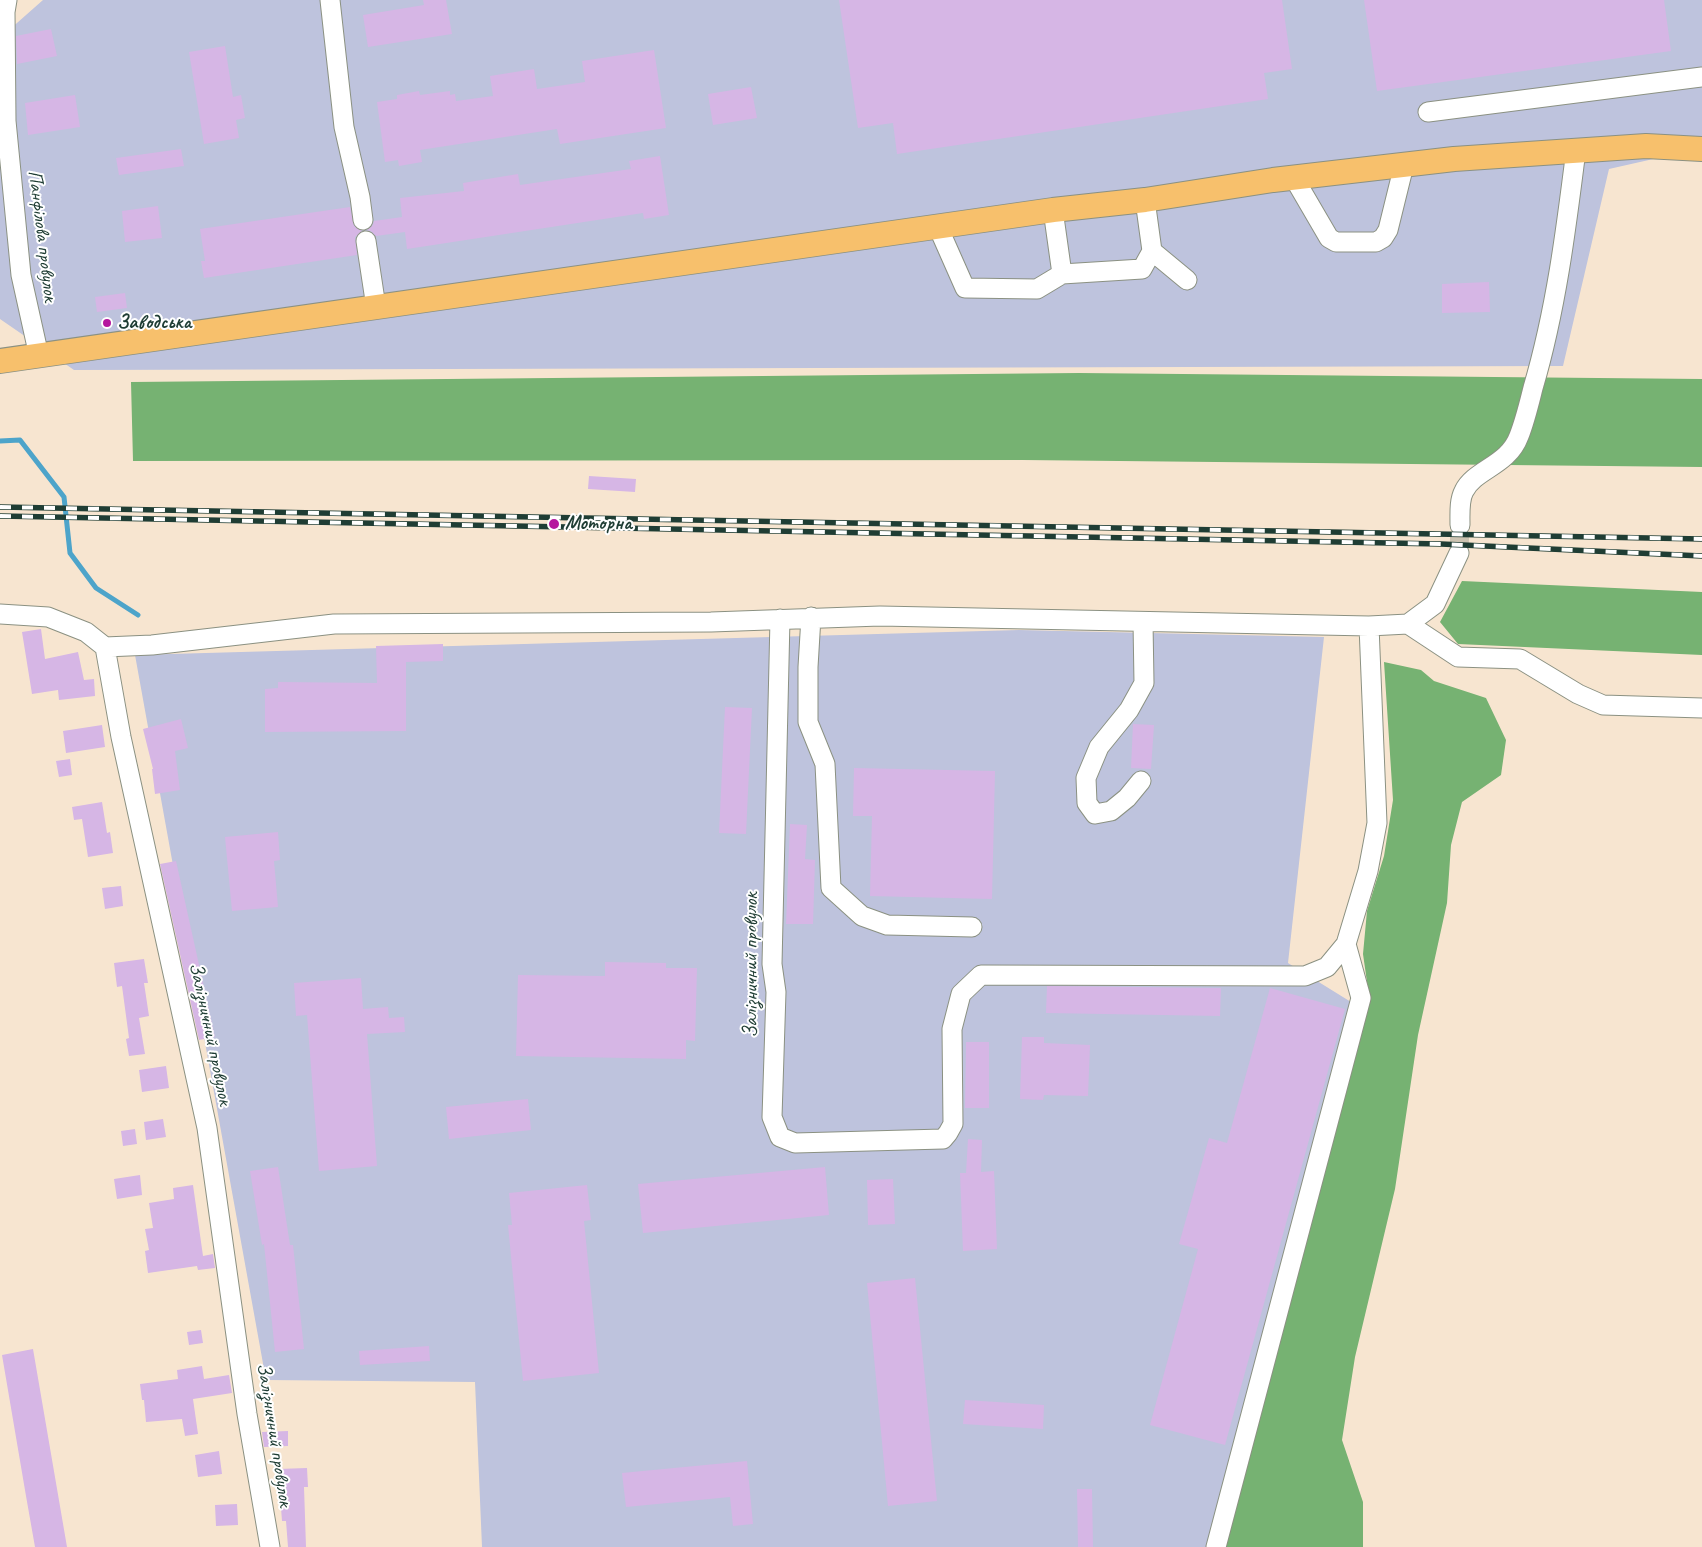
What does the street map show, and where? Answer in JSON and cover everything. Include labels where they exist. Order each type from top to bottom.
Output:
[{"type":"main road","points":[[0,361],[1053,210],[1146,200],[1294,178],[1454,159],[1576,150],[1646,146],[1702,148]]},
{"type":"street","name":"Панфілова провулок","points":[[7,0],[5,12],[6,121],[21,275],[38,356]]},
{"type":"street","points":[[330,0],[344,127],[360,197],[363,220]]},
{"type":"street","points":[[1428,112],[1702,76],[1702,81]]},
{"type":"street","points":[[1460,525],[1463,492],[1470,483],[1503,459],[1513,448],[1519,436],[1542,359],[1561,266],[1576,150]]},
{"type":"street","points":[[1294,178],[1329,238],[1336,242],[1376,242],[1383,238],[1388,230],[1404,165]]},
{"type":"street","points":[[938,227],[965,288],[1037,288],[1062,274],[1142,269],[1152,251],[1146,200]]},
{"type":"street","points":[[1053,210],[1062,274]]},
{"type":"street","points":[[366,241],[376,307]]},
{"type":"street","points":[[1152,251],[1187,280]]},
{"type":"street","points":[[0,614],[48,617],[86,632],[105,647],[152,645],[334,624],[701,622],[880,616],[1369,626],[1408,624],[1435,604],[1459,554]]},
{"type":"street","name":"Залізничний провулок","points":[[780,618],[772,964],[776,992],[772,1117],[780,1137],[795,1143],[943,1139],[953,1124],[952,1029],[961,994],[981,975],[1305,976],[1327,967],[1346,944]]},
{"type":"street","points":[[811,618],[808,667],[808,722],[825,764],[831,888],[862,916],[887,924],[972,927]]},
{"type":"street","points":[[1141,781],[1127,798],[1111,811],[1095,814],[1087,803],[1086,778],[1100,747],[1129,710],[1144,683],[1144,622]]},
{"type":"street","points":[[1408,624],[1458,657],[1520,659],[1578,694],[1603,704],[1702,708]]},
{"type":"street","points":[[1216,1547],[1361,998],[1346,944],[1368,871],[1377,823],[1369,626]]},
{"type":"street","name":"Залізничний провулок","points":[[105,647],[121,737],[208,1128],[247,1414],[270,1547]]},
{"type":"shaded area","points":[[43,0],[1702,0],[1702,148],[1609,169],[1563,366],[74,370],[0,319],[0,38]]},
{"type":"shaded area","points":[[1019,630],[1324,637],[1288,963],[1351,1002],[1229,1547],[482,1547],[475,1382],[266,1380],[135,655]]},
{"type":"green space","points":[[1079,373],[1702,379],[1702,467],[1022,460],[133,461],[131,382]]},
{"type":"green space","points":[[1462,581],[1702,592],[1702,655],[1458,644],[1440,622]]},
{"type":"green space","points":[[1384,662],[1421,670],[1434,681],[1486,698],[1506,740],[1501,775],[1462,802],[1451,845],[1447,903],[1418,1035],[1395,1189],[1355,1357],[1342,1440],[1363,1502],[1363,1547],[1223,1547],[1351,1063],[1370,1003],[1363,954],[1367,911],[1384,856],[1393,800]]},
{"type":"building","points":[[423,0],[446,0],[452,34],[368,47],[363,15],[424,5]]},
{"type":"building","points":[[839,0],[1282,0],[1292,69],[1264,73],[1268,99],[897,154],[893,123],[858,128]]},
{"type":"building","points":[[1364,0],[1664,0],[1671,51],[1377,91]]},
{"type":"building","points":[[51,29],[57,56],[17,64],[16,36]]},
{"type":"building","points":[[225,46],[233,97],[241,95],[245,118],[236,120],[239,138],[204,144],[189,52]]},
{"type":"building","points":[[654,50],[666,128],[560,144],[557,129],[420,150],[422,162],[399,166],[398,160],[385,162],[377,102],[397,99],[397,95],[419,91],[420,95],[450,91],[450,95],[455,94],[456,101],[493,96],[490,76],[534,69],[537,89],[585,82],[582,61]]},
{"type":"building","points":[[751,87],[757,118],[713,125],[708,94]]},
{"type":"building","points":[[75,95],[80,127],[28,135],[25,103]]},
{"type":"building","points":[[181,149],[184,166],[119,175],[116,158]]},
{"type":"building","points":[[660,156],[669,215],[644,219],[643,213],[407,249],[405,232],[376,236],[367,230],[373,225],[374,221],[402,217],[400,198],[464,191],[463,183],[518,174],[520,185],[631,169],[629,161]]},
{"type":"building","points":[[158,206],[162,238],[125,242],[122,211]]},
{"type":"building","points":[[350,207],[354,226],[362,231],[355,237],[357,255],[204,278],[201,261],[205,261],[200,229]]},
{"type":"building","points":[[1489,282],[1490,312],[1442,313],[1442,284]]},
{"type":"building","points":[[125,293],[127,308],[97,312],[95,297]]},
{"type":"building","points":[[589,476],[636,479],[635,492],[588,489]]},
{"type":"building","points":[[41,629],[45,659],[78,652],[84,680],[94,679],[95,696],[59,700],[58,690],[32,694],[22,632]]},
{"type":"building","points":[[443,644],[443,661],[406,662],[406,731],[265,732],[265,689],[278,688],[278,682],[377,683],[376,646]]},
{"type":"building","points":[[725,707],[752,708],[746,834],[719,833]]},
{"type":"building","points":[[181,719],[188,748],[175,751],[180,790],[155,794],[153,769],[143,729]]},
{"type":"building","points":[[1133,724],[1154,725],[1151,769],[1131,768]]},
{"type":"building","points":[[102,725],[105,747],[66,753],[63,731]]},
{"type":"building","points":[[70,759],[72,775],[59,777],[56,761]]},
{"type":"building","points":[[854,768],[995,771],[992,899],[870,896],[872,816],[853,816]]},
{"type":"building","points":[[102,802],[107,833],[110,832],[113,853],[88,857],[82,819],[74,820],[72,807]]},
{"type":"building","points":[[790,824],[807,825],[805,859],[815,860],[813,924],[786,924]]},
{"type":"building","points":[[278,832],[280,860],[274,861],[278,907],[232,911],[225,837]]},
{"type":"building","points":[[176,861],[215,1037],[199,1040],[160,864]]},
{"type":"building","points":[[121,886],[123,906],[105,909],[102,888]]},
{"type":"building","points":[[144,959],[148,983],[144,983],[149,1016],[139,1018],[145,1054],[129,1056],[126,1039],[129,1038],[122,986],[117,987],[114,963]]},
{"type":"building","points":[[605,962],[666,963],[666,968],[697,968],[695,1041],[686,1040],[686,1059],[516,1056],[518,975],[605,976]]},
{"type":"building","points":[[361,978],[363,1009],[388,1007],[389,1018],[404,1017],[405,1032],[367,1034],[377,1166],[319,1171],[307,1015],[296,1016],[294,983]]},
{"type":"building","points":[[1047,986],[1221,988],[1220,1016],[1046,1013]]},
{"type":"building","points":[[1270,988],[1345,1009],[1225,1445],[1150,1425],[1198,1249],[1179,1244],[1209,1138],[1227,1143]]},
{"type":"building","points":[[1022,1037],[1044,1037],[1044,1043],[1090,1045],[1088,1096],[1044,1095],[1043,1100],[1020,1099]]},
{"type":"building","points":[[966,1042],[989,1042],[989,1108],[965,1108]]},
{"type":"building","points":[[166,1066],[169,1088],[142,1092],[139,1070]]},
{"type":"building","points":[[528,1099],[531,1130],[449,1139],[446,1107]]},
{"type":"building","points":[[163,1119],[166,1137],[146,1140],[144,1122]]},
{"type":"building","points":[[135,1129],[137,1144],[123,1146],[121,1131]]},
{"type":"building","points":[[968,1139],[982,1140],[981,1172],[994,1171],[997,1249],[963,1251],[960,1173],[966,1173]]},
{"type":"building","points":[[278,1167],[290,1245],[293,1245],[304,1349],[275,1352],[264,1244],[262,1245],[250,1171]]},
{"type":"building","points":[[825,1167],[829,1215],[643,1233],[638,1184]]},
{"type":"building","points":[[140,1175],[142,1195],[117,1199],[114,1179]]},
{"type":"building","points":[[893,1179],[895,1224],[868,1225],[867,1180]]},
{"type":"building","points":[[193,1185],[203,1256],[213,1254],[215,1268],[198,1270],[197,1266],[148,1273],[145,1251],[149,1250],[145,1229],[153,1228],[149,1203],[174,1199],[173,1188]]},
{"type":"building","points":[[587,1185],[591,1220],[584,1221],[599,1373],[523,1381],[508,1225],[512,1225],[509,1193]]},
{"type":"building","points":[[915,1278],[937,1501],[888,1506],[867,1283]]},
{"type":"building","points":[[201,1330],[203,1343],[189,1345],[187,1332]]},
{"type":"building","points":[[429,1346],[430,1361],[360,1365],[359,1351]]},
{"type":"building","points":[[33,1349],[67,1547],[35,1547],[26,1496],[2,1355]]},
{"type":"building","points":[[202,1366],[204,1379],[229,1375],[232,1393],[193,1399],[198,1434],[185,1436],[182,1419],[146,1422],[140,1384],[178,1379],[177,1370]]},
{"type":"building","points":[[965,1400],[1044,1405],[1043,1429],[963,1424]]},
{"type":"building","points":[[288,1431],[288,1446],[264,1447],[262,1432]]},
{"type":"building","points":[[219,1451],[222,1474],[198,1477],[195,1455]]},
{"type":"building","points":[[747,1461],[753,1524],[733,1526],[730,1497],[626,1507],[622,1473]]},
{"type":"building","points":[[307,1468],[308,1487],[304,1487],[306,1547],[288,1547],[286,1521],[282,1521],[278,1469]]},
{"type":"building","points":[[1077,1489],[1092,1489],[1093,1547],[1078,1547]]},
{"type":"building","points":[[237,1504],[238,1525],[216,1526],[215,1505]]},
{"type":"waterway","points":[[0,441],[20,440],[64,497],[70,553],[96,588],[138,615]]},
{"type":"tunnel","points":[[1459,553],[1460,525]]},
{"type":"railway","points":[[0,507],[1702,539]]},
{"type":"railway","points":[[0,516],[1441,544],[1702,556]]},
{"type":"place","name":"Заводська","points":[[107,323]]},
{"type":"place","name":"Моторна","points":[[554,524]]}]
